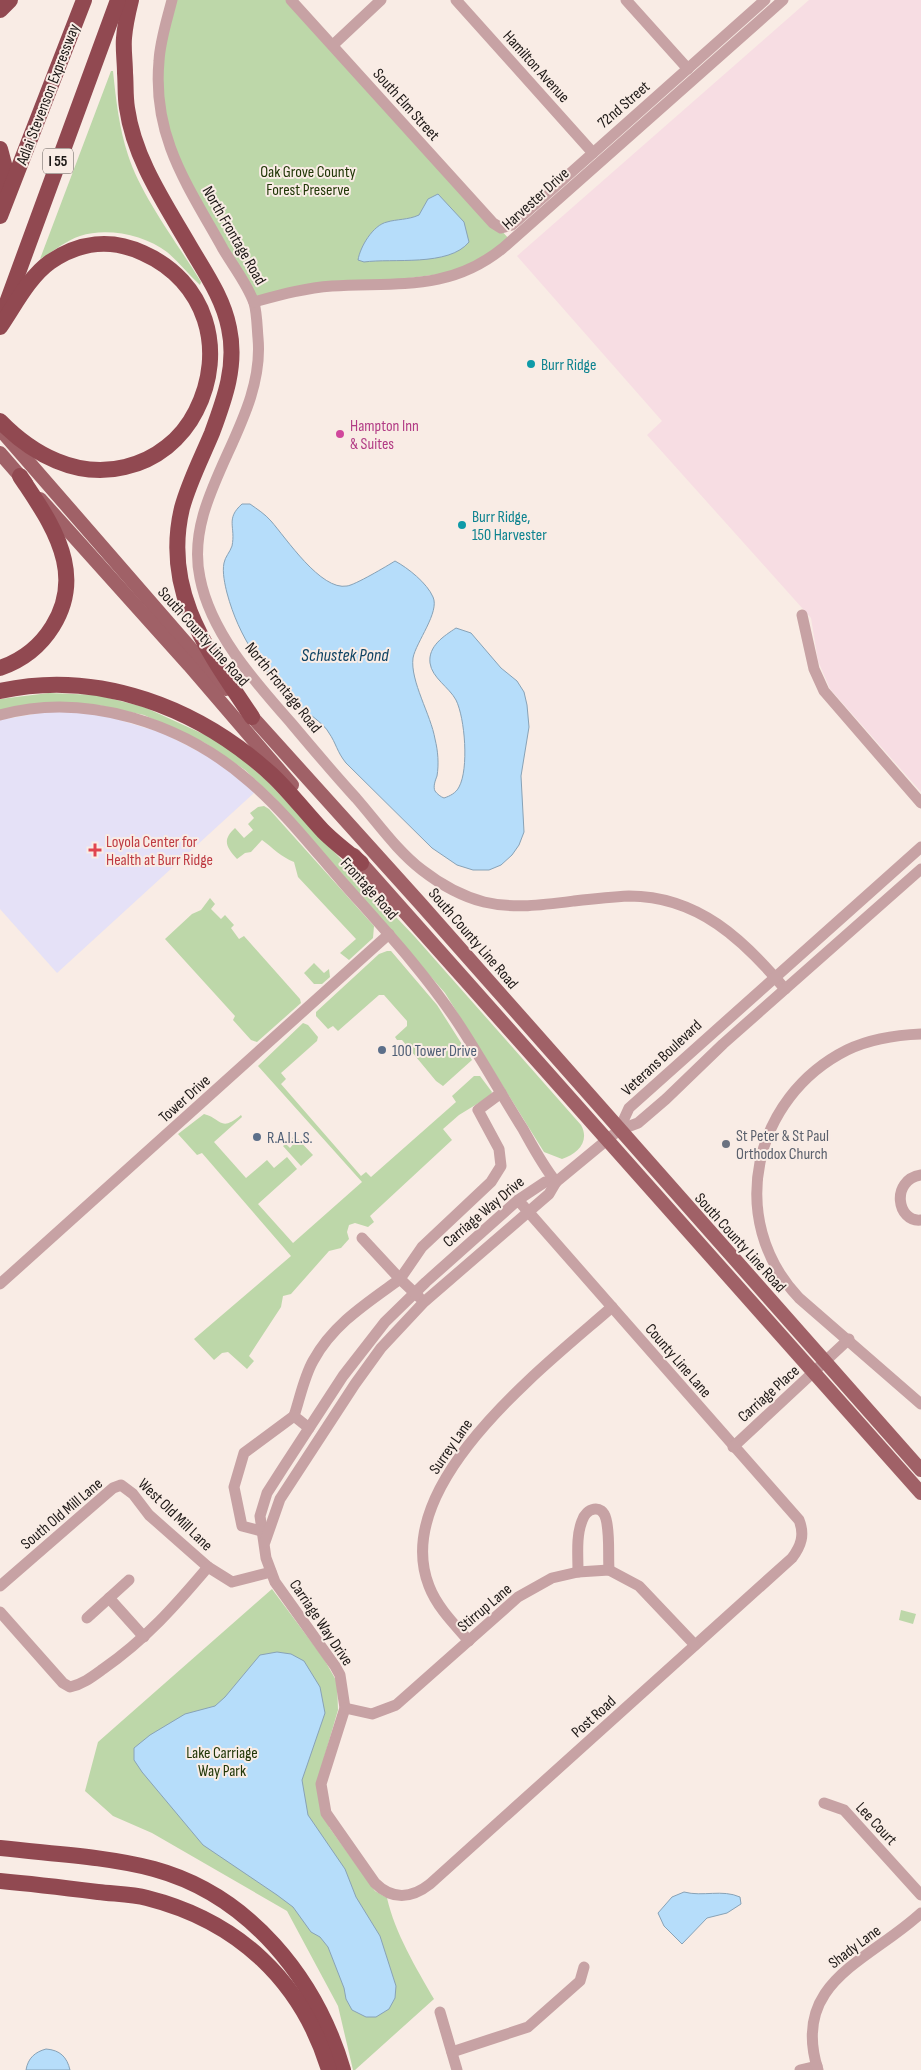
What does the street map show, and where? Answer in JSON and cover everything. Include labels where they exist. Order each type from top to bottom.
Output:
[{"type":"highway","points":[[0,10],[10,0]]},
{"type":"highway","name":"Adlai Stevenson Expressway","points":[[0,216],[84,0]]},
{"type":"highway","name":"Adlai Stevenson Expressway","points":[[0,322],[118,0]]},
{"type":"highway","points":[[131,0],[124,38],[127,108],[138,148],[156,189],[221,301],[232,345],[232,369],[227,392],[186,497],[180,519],[177,544],[180,585],[189,614],[202,639],[252,717]]},
{"type":"highway","points":[[0,149],[4,168],[0,198]]},
{"type":"highway","points":[[0,327],[30,283],[49,262],[70,250],[106,242],[136,249],[159,260],[175,271],[201,308],[208,331],[211,354],[206,391],[191,422],[179,438],[156,455],[136,465],[119,469],[96,469],[70,466],[45,458],[30,448],[0,421]]},
{"type":"highway","points":[[0,668],[18,661],[44,640],[57,620],[67,574],[64,559],[49,522],[20,476]]},
{"type":"highway","points":[[0,691],[39,684],[113,689],[186,715],[234,744],[271,775],[332,840],[361,863]]},
{"type":"highway","points":[[0,1848],[107,1860],[154,1870],[188,1883],[226,1903],[257,1928],[294,1968],[317,2004],[343,2070]]},
{"type":"highway","points":[[0,1881],[145,1898],[190,1912],[214,1924],[258,1955],[283,1980],[316,2033],[329,2070]]},
{"type":"main road","name":"South County Line Road","points":[[0,429],[252,717],[419,902],[618,1130],[921,1470]]},
{"type":"main road","name":"South County Line Road","points":[[0,453],[98,562],[361,863],[921,1493]]},
{"type":"street","name":"North Frontage Road","points":[[172,0],[159,58],[157,100],[167,144],[180,171],[254,302],[259,341],[257,377],[253,396],[212,493],[203,519],[198,547],[200,578],[207,599],[230,647],[250,676],[404,853],[418,868],[452,890],[504,906],[626,896],[679,904],[700,912],[726,928],[785,989]]},
{"type":"street","name":"South Elm Street","points":[[291,0],[493,223],[500,228]]},
{"type":"street","points":[[333,45],[381,0]]},
{"type":"street","name":"Hamilton Avenue","points":[[456,0],[593,153]]},
{"type":"street","points":[[626,0],[688,69]]},
{"type":"street","name":"72nd Street","points":[[500,228],[512,225],[765,0]]},
{"type":"street","name":"Harvester Drive","points":[[254,302],[291,292],[331,286],[422,284],[458,276],[484,263],[507,245],[783,0]]},
{"type":"street","points":[[802,615],[814,669],[824,691],[921,803]]},
{"type":"street","name":"Frontage Road","points":[[0,715],[45,708],[102,711],[129,717],[190,741],[232,768],[263,794],[422,972],[448,1009],[556,1182]]},
{"type":"street","name":"Veterans Boulevard","points":[[618,1130],[628,1108],[921,847]]},
{"type":"street","name":"Veterans Boulevard","points":[[618,1130],[638,1123],[785,989],[921,869]]},
{"type":"street","name":"Tower Drive","points":[[0,1284],[389,934]]},
{"type":"street","points":[[921,1034],[904,1034],[866,1042],[839,1054],[815,1071],[784,1104],[766,1140],[756,1184],[757,1210],[761,1233],[768,1255],[784,1281],[799,1298],[921,1404]]},
{"type":"street","points":[[260,1531],[242,1526],[234,1487],[244,1453],[294,1416],[312,1362],[333,1331],[357,1310],[400,1279],[422,1247],[490,1182],[501,1166],[499,1149],[478,1110],[501,1093]]},
{"type":"street","points":[[556,1182],[618,1130]]},
{"type":"street","points":[[921,1175],[912,1177],[903,1184],[899,1200],[906,1214],[916,1221],[921,1220]]},
{"type":"street","name":"Carriage Way Drive","points":[[399,1896],[383,1890],[375,1883],[326,1813],[321,1784],[345,1708],[343,1689],[335,1666],[282,1592],[271,1572],[260,1531],[260,1516],[264,1504],[283,1468],[343,1376],[371,1340],[414,1293],[518,1200],[545,1182],[556,1182]]},
{"type":"street","name":"Carriage Way Drive","points":[[264,1544],[280,1499],[381,1348],[424,1302],[549,1194],[556,1182]]},
{"type":"street","name":"County Line Lane","points":[[518,1200],[799,1520],[802,1528],[801,1546]]},
{"type":"street","points":[[362,1238],[424,1302]]},
{"type":"street","name":"Surrey Lane","points":[[469,1641],[443,1611],[428,1585],[422,1550],[423,1532],[432,1502],[464,1453],[492,1417],[522,1387],[612,1307]]},
{"type":"street","points":[[371,1340],[381,1348]]},
{"type":"street","name":"Carriage Place","points":[[733,1447],[849,1340]]},
{"type":"street","points":[[294,1416],[309,1428]]},
{"type":"street","points":[[283,1468],[295,1475]]},
{"type":"street","name":"West Old Mill Lane","points":[[121,1485],[133,1494],[148,1515],[208,1567],[232,1582],[271,1572]]},
{"type":"street","name":"South Old Mill Lane","points":[[0,1586],[113,1488],[121,1485]]},
{"type":"street","points":[[578,1572],[582,1519],[589,1510],[600,1509],[606,1518],[608,1570],[639,1586],[695,1645]]},
{"type":"street","name":"Post Road","points":[[399,1896],[420,1892],[430,1884],[792,1558],[801,1546]]},
{"type":"street","points":[[0,1612],[64,1683],[70,1687],[80,1685],[144,1637],[162,1621],[208,1567]]},
{"type":"street","name":"Stirrup Lane","points":[[345,1708],[372,1714],[386,1711],[396,1705],[518,1597],[552,1578],[578,1572],[608,1570]]},
{"type":"street","points":[[87,1618],[129,1580]]},
{"type":"street","points":[[109,1598],[144,1637]]},
{"type":"street","name":"Lee Court","points":[[824,1803],[844,1810],[921,1895]]},
{"type":"street","name":"Shady Lane","points":[[817,2068],[811,2029],[814,2014],[824,1994],[839,1976],[853,1964],[903,1930],[921,1913]]},
{"type":"street","points":[[452,2052],[528,2027],[580,1981],[584,1967]]},
{"type":"street","points":[[440,2012],[457,2070]]},
{"type":"street","points":[[800,2070],[817,2068]]},
{"type":"shaded area","points":[[809,0],[921,0],[921,792],[830,689],[818,661],[811,618],[647,435],[662,421],[517,256]]},
{"type":"shaded area","name":"Loyola Center for Health at Burr Ridge","points":[[45,712],[76,712],[106,716],[163,733],[215,760],[255,792],[57,973],[0,909],[0,720]]},
{"type":"green space","name":"Oak Grove County Forest Preserve","points":[[172,0],[291,0],[511,241],[471,270],[355,285],[254,302],[167,144],[159,58]]},
{"type":"green space","points":[[111,71],[113,71],[122,134],[134,171],[161,220],[201,282],[200,285],[167,252],[148,241],[125,234],[102,232],[80,236],[40,259]]},
{"type":"green space","points":[[49,693],[97,695],[144,707],[223,743],[266,780],[415,937],[581,1125],[584,1136],[581,1146],[573,1154],[562,1159],[544,1152],[445,993],[274,797],[245,770],[205,743],[144,715],[98,705],[0,711],[0,699]]},
{"type":"green space","points":[[264,806],[269,809],[374,926],[373,938],[349,960],[340,953],[356,939],[298,877],[294,862],[281,855],[262,840],[251,852],[245,853],[237,859],[230,851],[227,840],[231,832],[235,828],[244,838],[253,830],[248,824],[254,818],[250,813],[258,807]]},
{"type":"green space","points":[[210,898],[215,904],[211,909],[221,919],[225,915],[234,925],[231,928],[239,939],[244,936],[300,999],[301,1003],[257,1042],[251,1040],[233,1020],[235,1016],[165,939],[192,914],[201,910]]},
{"type":"green space","points":[[391,951],[437,1005],[472,1060],[443,1086],[436,1081],[402,1040],[397,1040],[395,1037],[407,1026],[407,1021],[384,995],[379,995],[338,1031],[333,1026],[328,1029],[316,1016],[316,1012],[379,954]]},
{"type":"green space","points":[[314,963],[324,973],[329,969],[330,977],[322,984],[314,984],[304,973]]},
{"type":"green space","points":[[303,1023],[308,1025],[318,1037],[317,1041],[281,1073],[286,1079],[281,1084],[361,1176],[366,1172],[371,1177],[456,1102],[452,1096],[474,1076],[480,1076],[492,1092],[490,1096],[459,1115],[443,1129],[452,1140],[370,1216],[374,1222],[368,1227],[355,1223],[349,1225],[347,1232],[349,1239],[341,1248],[329,1251],[291,1294],[283,1296],[281,1307],[249,1356],[254,1361],[247,1369],[228,1352],[222,1353],[214,1360],[194,1339],[291,1256],[202,1153],[197,1155],[178,1134],[204,1114],[225,1124],[241,1115],[242,1117],[214,1142],[246,1178],[267,1160],[274,1168],[287,1157],[297,1169],[258,1204],[293,1243],[362,1182],[258,1066]]},
{"type":"green space","points":[[295,1136],[313,1155],[301,1166],[283,1146],[286,1144],[290,1148],[295,1142],[292,1138]]},
{"type":"green space","name":"Lake Carriage Way Park","points":[[272,1589],[324,1659],[337,1682],[338,1710],[324,1758],[329,1827],[375,1891],[387,1898],[395,1924],[413,1963],[434,1999],[355,2070],[353,2070],[338,2006],[287,1911],[152,1833],[113,1816],[85,1791],[98,1742]]},
{"type":"green space","points":[[901,1610],[916,1614],[913,1624],[899,1620]]},
{"type":"water","points":[[438,194],[464,222],[469,242],[460,250],[448,255],[419,260],[364,262],[358,260],[364,243],[377,227],[387,222],[419,215],[428,199]]},
{"type":"water","name":"Schustek Pond","points":[[242,504],[250,504],[266,516],[315,572],[337,585],[351,585],[395,561],[417,576],[426,586],[433,597],[433,611],[415,651],[413,667],[436,744],[438,767],[434,788],[440,796],[444,798],[455,793],[459,787],[464,768],[465,744],[462,719],[456,700],[431,668],[430,657],[434,647],[442,638],[456,628],[471,633],[501,668],[517,681],[524,692],[529,727],[521,776],[524,832],[519,845],[501,865],[489,870],[473,870],[457,865],[432,848],[346,763],[326,729],[283,690],[253,653],[232,609],[223,570],[225,559],[232,546],[232,519]]},
{"type":"water","points":[[277,1652],[291,1654],[304,1661],[320,1687],[325,1713],[302,1780],[308,1815],[345,1869],[356,1897],[380,1936],[396,1986],[395,1998],[389,2009],[376,2017],[366,2017],[352,2010],[346,1999],[344,1988],[328,1947],[320,1937],[311,1932],[293,1907],[203,1845],[134,1760],[134,1748],[150,1735],[185,1714],[215,1706],[225,1697],[260,1655]]},
{"type":"water","points":[[684,1892],[733,1895],[740,1897],[741,1904],[727,1913],[707,1918],[682,1944],[664,1926],[658,1913],[672,1897]]},
{"type":"water","points":[[46,2049],[62,2055],[67,2061],[70,2070],[26,2070],[28,2062],[33,2056]]},
{"type":"place","name":"Burr Ridge","points":[[531,364]]},
{"type":"place","name":"Hampton Inn & Suites","points":[[340,434]]},
{"type":"place","name":"Burr Ridge, 150 Harvester","points":[[462,525]]},
{"type":"place","name":"Loyola Center for Health at Burr Ridge","points":[[95,850]]},
{"type":"place","name":"100 Tower Drive","points":[[382,1050]]},
{"type":"place","name":"R.A.I.L.S.","points":[[257,1137]]},
{"type":"place","name":"St Peter & St Paul Orthodox Church","points":[[726,1144]]}]
